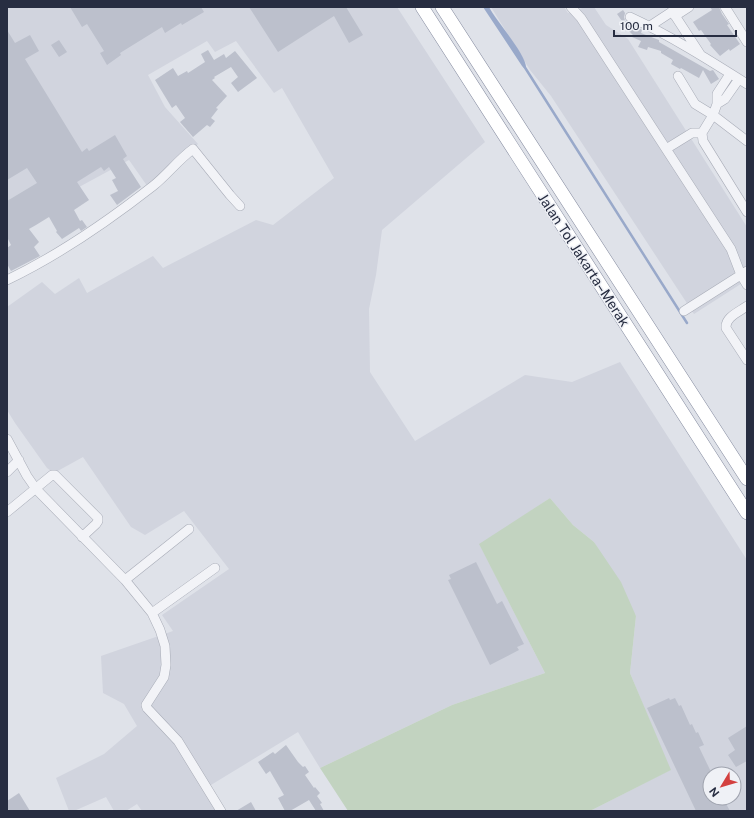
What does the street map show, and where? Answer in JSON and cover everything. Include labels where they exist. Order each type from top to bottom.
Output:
[{"type":"highway","name":"Jalan Tol Jakarta–Merak","points":[[422,7],[747,513]]},
{"type":"highway","name":"Jalan Tol Jakarta–Merak","points":[[442,7],[747,479]]},
{"type":"street","points":[[571,7],[581,18],[731,249],[744,273],[747,285]]},
{"type":"street","points":[[580,7],[581,18]]},
{"type":"street","points":[[650,26],[675,11],[689,7]]},
{"type":"street","points":[[725,7],[747,42]]},
{"type":"street","points":[[675,11],[701,55]]},
{"type":"street","points":[[630,16],[701,55],[747,84]]},
{"type":"street","points":[[730,74],[717,94],[717,104],[713,116],[702,133],[703,141],[747,212]]},
{"type":"street","points":[[678,76],[695,104],[747,141]]},
{"type":"street","points":[[717,104],[725,99],[739,79]]},
{"type":"street","points":[[666,149],[692,133],[702,133]]},
{"type":"street","points":[[7,280],[29,269],[101,225],[154,185],[193,149],[240,206]]},
{"type":"street","points":[[684,311],[744,273]]},
{"type":"street","points":[[747,306],[727,320],[725,324],[726,328],[747,360]]},
{"type":"street","points":[[7,439],[27,476],[36,489],[125,580],[152,613],[160,630],[165,646],[166,665],[164,677],[146,705],[147,708],[178,741],[221,811]]},
{"type":"street","points":[[7,472],[19,460]]},
{"type":"street","points":[[7,512],[52,476],[56,475],[98,518],[96,524],[82,537]]},
{"type":"street","points":[[125,580],[189,529]]},
{"type":"street","points":[[152,613],[215,568]]},
{"type":"shaded area","points":[[7,7],[397,7],[485,142],[382,230],[376,275],[369,309],[370,372],[415,441],[525,375],[572,382],[620,362],[747,560],[747,811],[590,811],[670,770],[630,673],[636,616],[594,542],[573,525],[550,498],[480,545],[545,673],[452,705],[320,768],[298,732],[206,788],[222,811],[142,811],[137,804],[126,811],[114,811],[106,797],[74,811],[69,811],[56,778],[104,754],[137,726],[124,704],[103,693],[101,656],[173,631],[162,615],[229,569],[184,511],[145,535],[131,527],[83,457],[54,473],[47,468],[7,410],[7,307],[42,282],[55,294],[79,278],[87,293],[153,256],[163,268],[256,220],[273,225],[334,178],[282,88],[274,93],[236,41],[215,52],[207,41],[148,75],[165,107],[198,144],[150,190],[129,160],[7,226]]},
{"type":"shaded area","points":[[491,7],[564,7],[568,13],[585,7],[594,7],[606,25],[628,39],[747,227],[747,280],[694,314],[551,96],[530,70]]},
{"type":"green space","points":[[550,498],[573,525],[594,542],[621,582],[636,616],[630,673],[671,770],[590,811],[348,811],[320,768],[452,705],[545,673],[479,544]]},
{"type":"water","points":[[483,7],[489,7],[522,55],[526,68],[522,66]]},
{"type":"building","points":[[70,7],[201,7],[204,12],[182,25],[181,23],[165,33],[162,27],[120,53],[121,55],[107,65],[100,53],[104,51],[87,24],[82,27]]},
{"type":"building","points":[[249,7],[346,7],[363,35],[349,43],[334,16],[278,52]]},
{"type":"building","points":[[710,7],[719,7],[729,24],[727,25],[740,44],[730,51],[729,49],[720,56],[710,45],[711,44],[701,30],[699,31],[693,22],[712,10]]},
{"type":"building","points":[[623,10],[625,13],[625,21],[642,30],[641,33],[659,40],[659,42],[710,71],[713,70],[719,79],[711,84],[703,70],[699,78],[671,64],[673,60],[661,53],[661,51],[648,47],[647,50],[638,47],[641,41],[632,37],[633,35],[623,25],[624,24],[617,14]]},
{"type":"building","points":[[7,30],[15,43],[30,35],[39,51],[25,59],[82,152],[87,148],[89,151],[115,135],[127,156],[123,159],[141,187],[117,205],[110,195],[118,191],[112,180],[116,178],[109,167],[104,171],[101,167],[77,182],[89,200],[74,210],[80,221],[82,220],[87,227],[81,231],[79,228],[62,239],[56,232],[57,231],[49,217],[29,229],[39,242],[34,247],[40,256],[11,271],[7,264],[7,248],[11,245],[7,237],[7,201],[37,183],[27,168],[7,180]]},
{"type":"building","points":[[59,40],[67,52],[59,57],[51,45]]},
{"type":"building","points":[[208,50],[214,60],[224,54],[226,58],[235,51],[257,78],[238,92],[231,83],[238,77],[231,67],[214,77],[215,78],[212,80],[227,96],[216,108],[218,109],[211,118],[215,121],[210,127],[207,125],[193,137],[180,122],[185,118],[176,105],[172,108],[155,80],[173,68],[178,76],[187,71],[188,73],[205,62],[201,54]]},
{"type":"building","points":[[476,562],[497,604],[502,601],[524,644],[517,647],[519,650],[490,665],[448,580],[451,579],[449,575]]},
{"type":"building","points":[[669,698],[670,700],[675,698],[679,706],[681,705],[690,725],[692,724],[696,733],[698,732],[704,745],[699,747],[708,766],[702,766],[702,806],[727,806],[730,811],[696,811],[647,708]]},
{"type":"building","points":[[747,726],[747,761],[735,766],[728,755],[735,750],[728,738]]},
{"type":"building","points":[[286,745],[298,762],[303,767],[305,766],[309,772],[305,775],[314,788],[315,787],[320,793],[317,796],[322,803],[320,804],[324,811],[316,811],[309,800],[290,811],[285,811],[278,798],[284,795],[270,771],[266,774],[258,762],[273,752],[275,754]]},
{"type":"building","points":[[19,793],[30,811],[9,811],[7,801]]},
{"type":"building","points":[[251,802],[256,811],[236,811]]},
{"type":"waterway","points":[[524,66],[687,323]]}]
